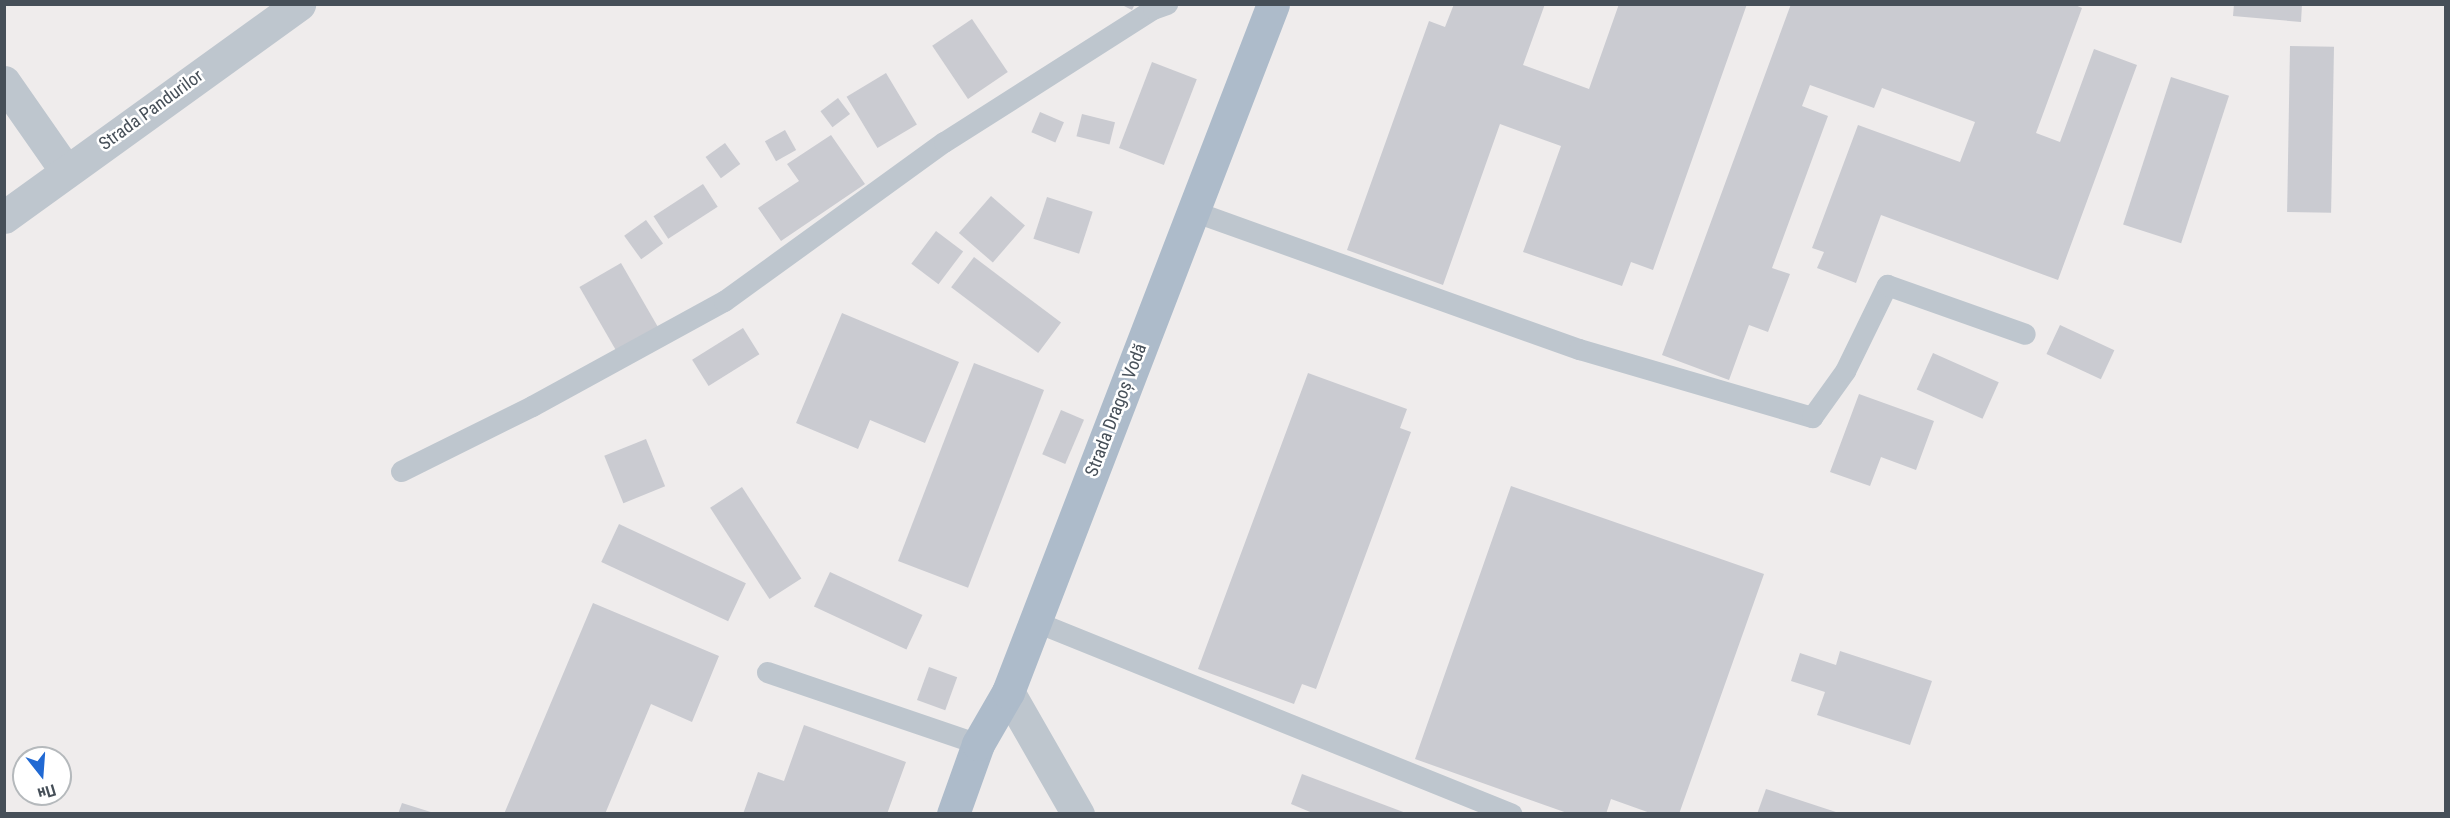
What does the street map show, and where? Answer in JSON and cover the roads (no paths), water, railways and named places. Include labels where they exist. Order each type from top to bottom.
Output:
[{"type":"main road","name":"Strada Dragoș Vodă","points":[[953,813],[978,744],[1008,692],[1273,4]]},
{"type":"street","name":"Strada Pandurilor","points":[[4,217],[299,4]]},
{"type":"street","points":[[4,82],[66,171]]},
{"type":"street","points":[[1008,692],[1078,813]]},
{"type":"lane","points":[[401,471],[532,406],[724,301],[944,142],[1153,9],[1167,4]]},
{"type":"lane","points":[[1193,211],[1579,349],[1812,417],[1845,371],[1887,285],[2025,334]]},
{"type":"lane","points":[[1034,621],[1512,813]]},
{"type":"lane","points":[[767,672],[978,744]]}]
